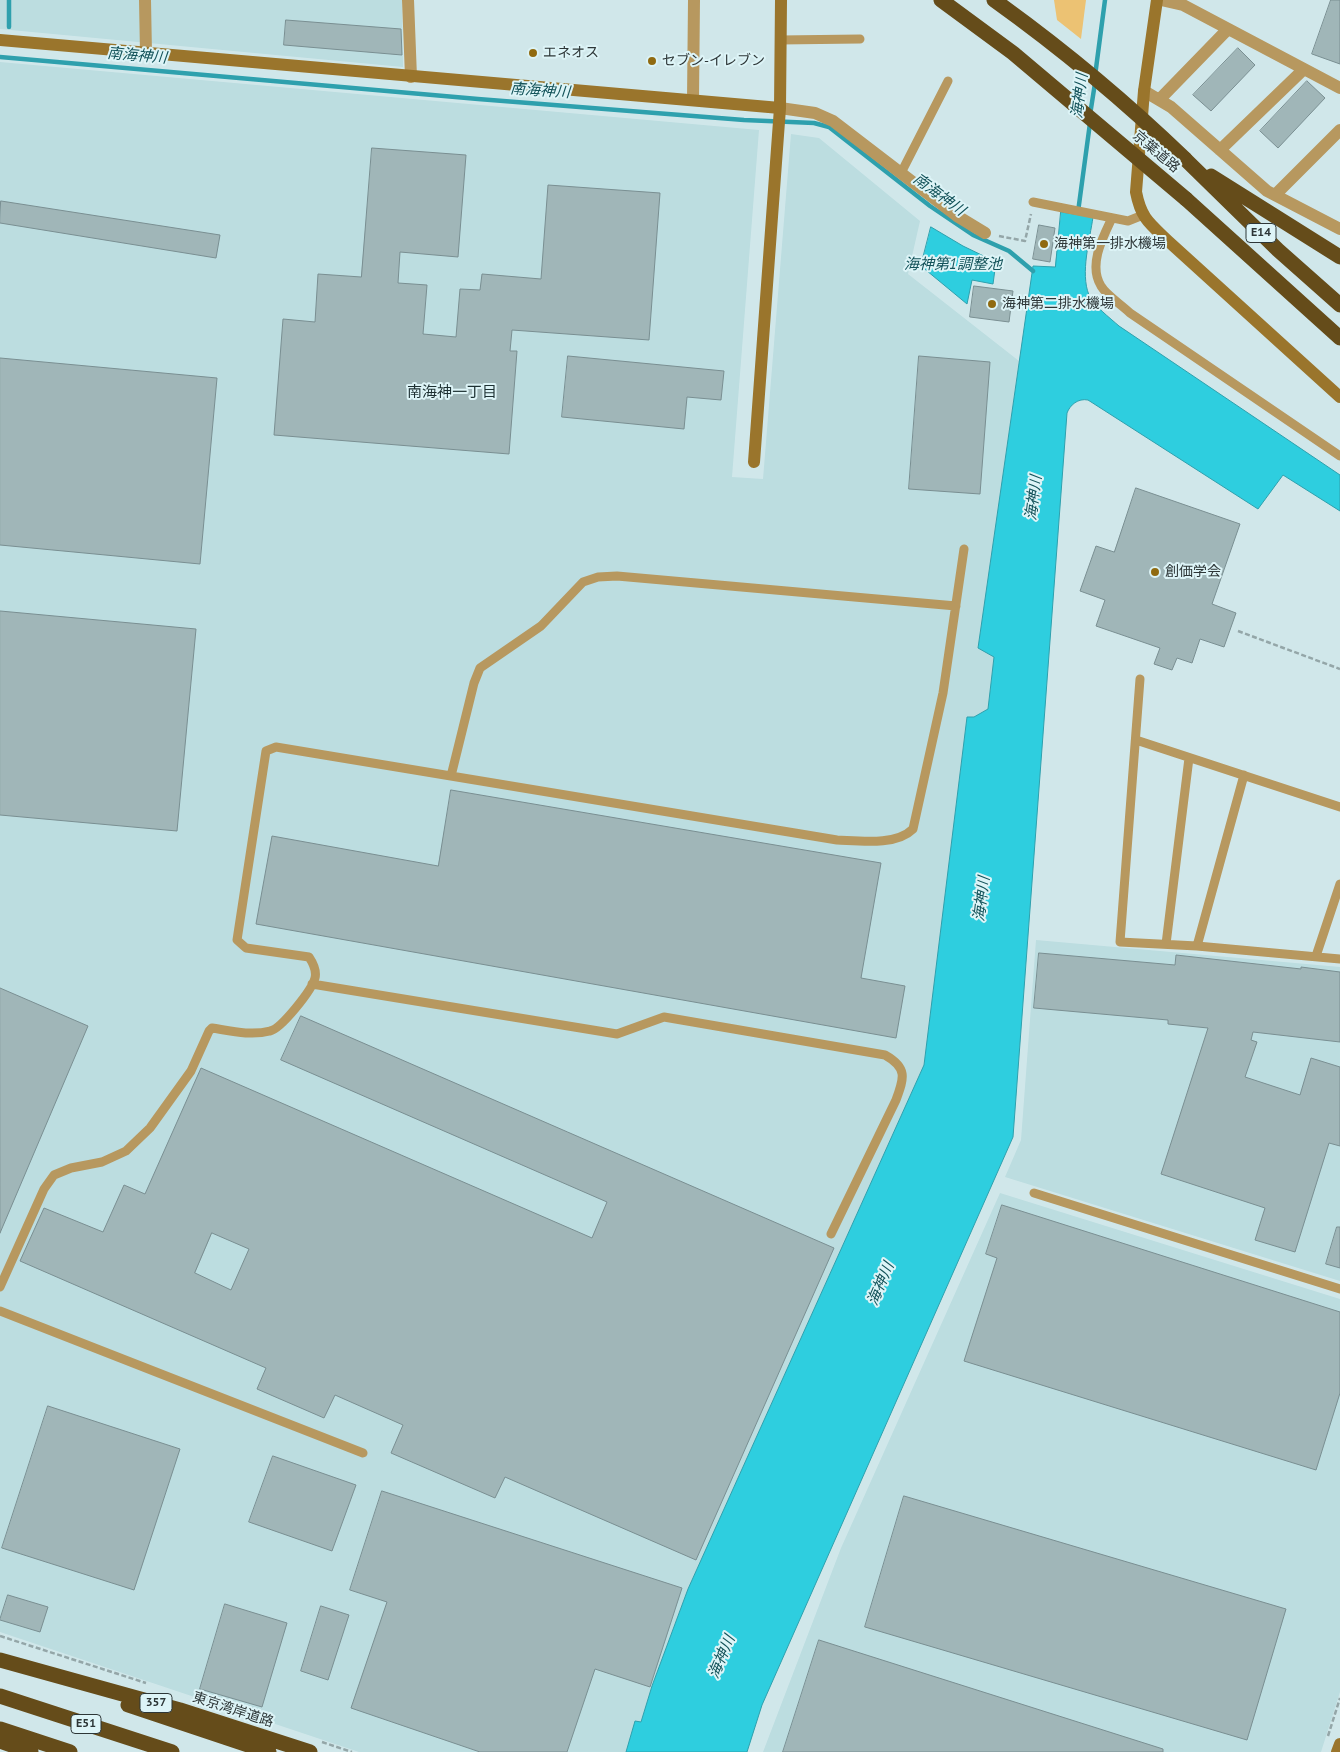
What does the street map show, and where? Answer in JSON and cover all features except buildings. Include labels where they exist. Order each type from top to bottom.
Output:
[{"type":"highway","name":"京葉道路","points":[[942,0],[1013,53],[1159,175],[1340,338]]},
{"type":"highway","name":"京葉道路","points":[[994,0],[1062,52],[1160,135],[1278,250],[1340,305]]},
{"type":"highway","points":[[1184,159],[1340,257]]},
{"type":"highway","name":"東京湾岸道路","points":[[0,1661],[269,1752]]},
{"type":"highway","name":"東京湾岸道路","points":[[0,1661],[180,1710],[310,1752]]},
{"type":"highway","name":"E51","points":[[0,1696],[172,1752]]},
{"type":"highway","name":"E51","points":[[0,1729],[70,1752]]},
{"type":"highway","points":[[0,1741],[31,1752]]},
{"type":"street","points":[[145,0],[146,53]]},
{"type":"street","points":[[408,0],[411,77]]},
{"type":"street","points":[[693,100],[694,0]]},
{"type":"street","points":[[754,462],[780,108],[780,0]]},
{"type":"street","points":[[1157,0],[1144,91],[1136,192],[1142,214],[1168,241],[1340,397]]},
{"type":"street","points":[[1161,0],[1182,4],[1340,88]]},
{"type":"street","points":[[1159,100],[1228,29]]},
{"type":"street","points":[[0,40],[693,100],[815,113],[833,121],[957,216],[985,233]]},
{"type":"street","points":[[1220,150],[1304,69]]},
{"type":"street","points":[[1144,91],[1171,107],[1267,191],[1340,229]]},
{"type":"street","points":[[1275,195],[1340,130]]},
{"type":"street","points":[[1337,1752],[1340,1744]]},
{"type":"lane","points":[[780,40],[860,39]]},
{"type":"lane","points":[[901,173],[948,81]]},
{"type":"lane","points":[[1034,202],[1128,221],[1142,214]]},
{"type":"lane","points":[[1112,218],[1101,240],[1095,271],[1101,286],[1130,313],[1340,456]]},
{"type":"lane","points":[[0,1287],[44,1189],[54,1175],[70,1168],[102,1162],[126,1151],[150,1128],[191,1071],[212,1028],[254,1034],[273,1031],[301,1002],[315,978],[315,966],[309,957],[246,948],[237,940],[266,751],[276,747],[837,840],[897,839],[913,829],[943,692],[964,549]]},
{"type":"lane","points":[[451,776],[474,683],[480,668],[541,626],[583,582],[598,577],[617,576],[956,606]]},
{"type":"lane","points":[[1140,679],[1120,942],[1197,946],[1340,959]]},
{"type":"lane","points":[[1136,740],[1340,806]]},
{"type":"lane","points":[[1166,944],[1189,758]]},
{"type":"lane","points":[[1197,946],[1244,775]]},
{"type":"lane","points":[[1316,956],[1340,884]]},
{"type":"lane","points":[[312,984],[617,1034],[664,1017],[885,1055],[898,1062],[902,1072],[902,1082],[896,1100],[831,1234]]},
{"type":"lane","points":[[1034,1193],[1340,1289]]},
{"type":"lane","points":[[0,1311],[363,1453]]},
{"type":"path","points":[[985,233],[1025,240],[1034,202]]},
{"type":"path","points":[[1238,631],[1340,669]]},
{"type":"path","points":[[1326,1743],[1340,1698]]},
{"type":"shaded area","points":[[0,0],[402,0],[403,67],[0,29]]},
{"type":"shaded area","points":[[1054,0],[1086,0],[1081,39],[1057,20]]},
{"type":"shaded area","points":[[0,62],[759,130],[732,477],[763,479],[791,134],[819,138],[920,221],[908,274],[1019,361],[978,648],[994,656],[988,709],[974,717],[967,717],[924,1065],[688,1589],[652,1686],[641,1722],[635,1721],[626,1752],[359,1752],[0,1632]]},
{"type":"shaded area","points":[[1036,940],[1340,967],[1340,1281],[1005,1177],[1021,1140]]},
{"type":"shaded area","points":[[1000,1193],[1340,1299],[1340,1692],[1321,1752],[763,1752],[841,1548]]},
{"type":"water","points":[[1061,212],[1093,217],[1086,256],[1085,277],[1089,295],[1098,307],[1119,326],[1340,475],[1340,511],[1283,475],[1258,509],[1088,400],[1078,401],[1068,410],[1013,1137],[762,1705],[747,1752],[626,1752],[635,1721],[641,1722],[652,1686],[688,1589],[924,1065],[967,717],[974,717],[988,709],[994,657],[978,648],[1033,266],[1055,267]]},
{"type":"water","name":"海神第1調整池","points":[[931,227],[963,246],[996,262],[993,284],[972,280],[967,304],[921,266]]},
{"type":"waterway","points":[[9,0],[9,27]]},
{"type":"waterway","name":"海神川","points":[[1095,76],[1105,0]]},
{"type":"waterway","name":"南海神川","points":[[0,57],[478,99],[744,120],[814,123],[829,127],[930,206],[973,235],[1009,251],[1033,271]]},
{"type":"waterway","name":"海神川","points":[[1090,115],[1095,83]]},
{"type":"waterway","name":"海神川","points":[[1078,212],[1090,123]]},
{"type":"place","name":"エネオス","points":[[533,53]]},
{"type":"place","name":"セブン-イレブン","points":[[652,61]]},
{"type":"place","name":"海神第一排水機場","points":[[1044,244]]},
{"type":"place","name":"海神第二排水機場","points":[[992,304]]},
{"type":"place","name":"創価学会","points":[[1155,572]]},
{"type":"district","name":"南海神一丁目","points":[[452,393]]}]
